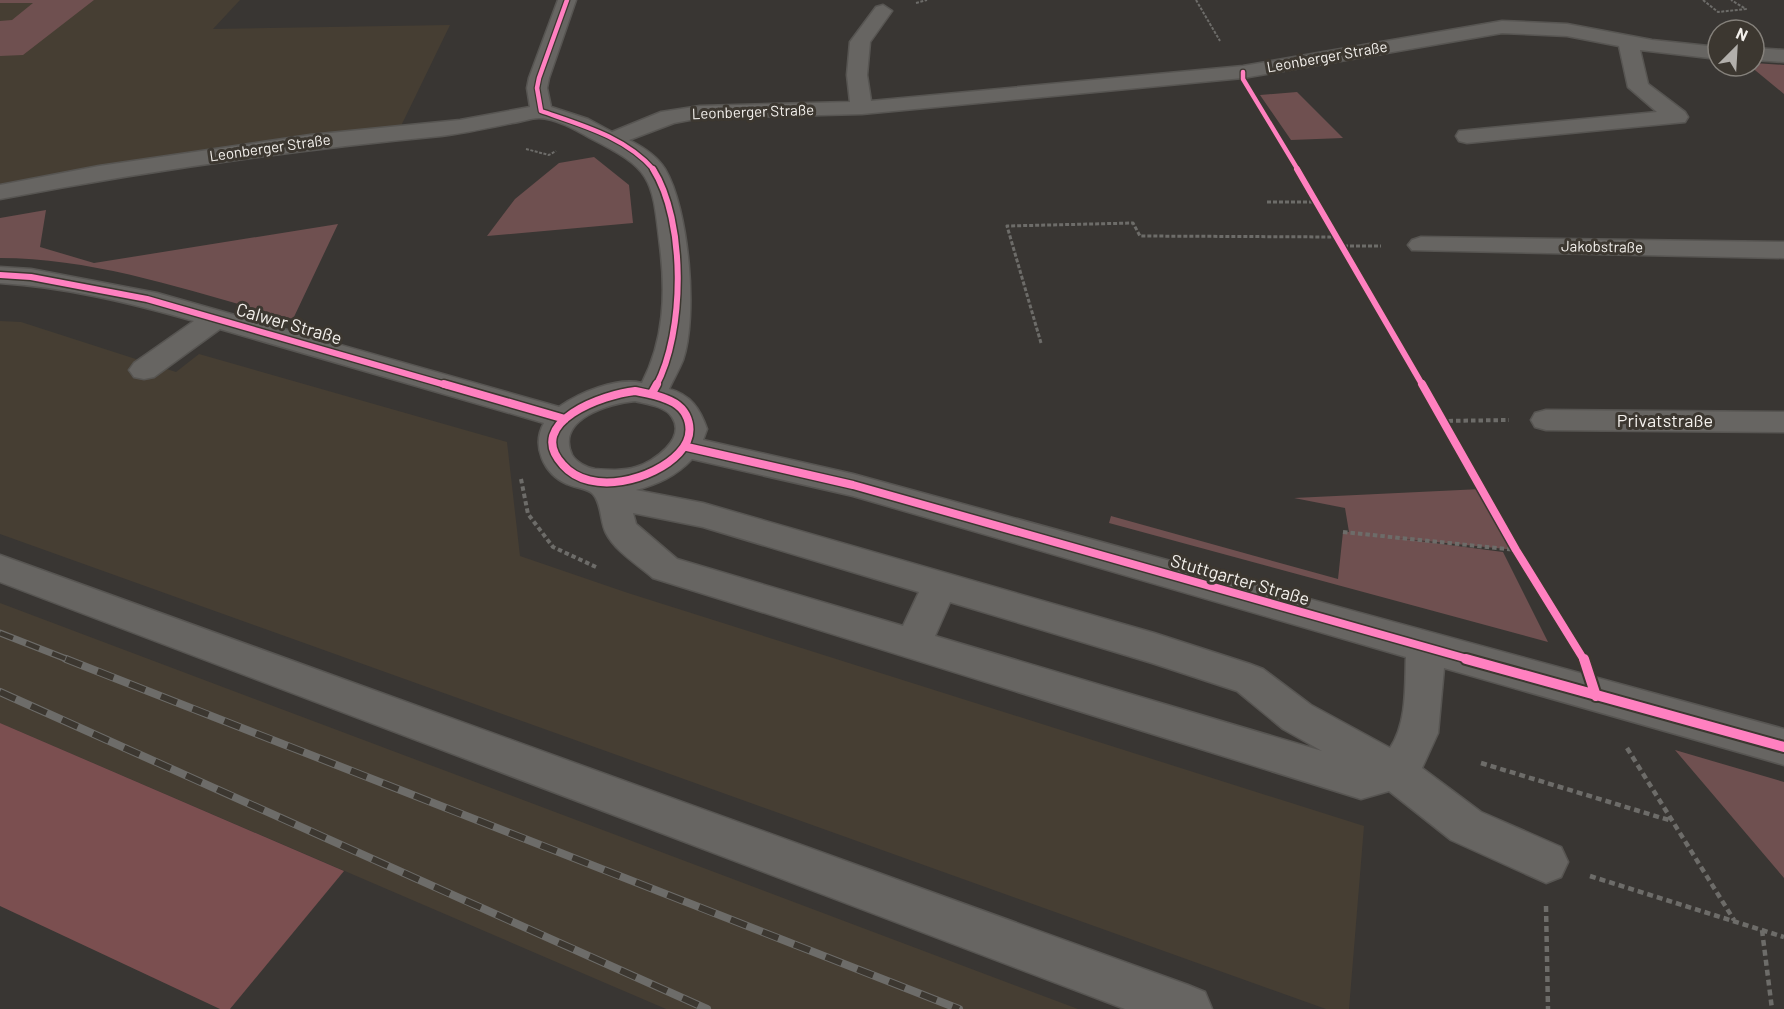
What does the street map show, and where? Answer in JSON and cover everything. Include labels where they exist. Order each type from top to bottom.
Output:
[{"type":"street","points":[[567,0],[539,78],[537,88],[542,111],[613,140],[637,153],[654,170],[666,197],[677,279],[676,309],[669,359],[652,393]]},
{"type":"street","points":[[862,108],[857,75],[860,42],[883,11]]},
{"type":"street","name":"Leonberger Straße","points":[[613,140],[669,117],[700,112],[862,108],[1243,72],[1502,27],[1567,30],[1683,51],[1706,52]]},
{"type":"street","points":[[1467,136],[1677,117],[1638,87],[1628,41]]},
{"type":"street","points":[[1766,55],[1784,56]]},
{"type":"street","name":"Leonberger Straße","points":[[0,192],[99,173],[310,142],[460,127],[542,111]]},
{"type":"street","name":"Jakobstraße","points":[[1421,245],[1784,250]]},
{"type":"street","name":"Calwer Straße","points":[[0,275],[31,277],[147,299],[565,419]]},
{"type":"street","points":[[144,370],[215,319]]},
{"type":"street","points":[[607,490],[653,474],[673,462],[687,447],[692,429],[686,412],[670,399],[652,393],[624,392],[601,397],[581,406],[565,419],[555,435],[555,452],[558,459],[571,472],[607,490],[703,515],[1154,648],[1250,680],[1297,717],[1394,771],[1466,826],[1545,862]]},
{"type":"street","name":"Privatstraße","points":[[1546,420],[1784,422]]},
{"type":"street","name":"Stuttgarter Straße","points":[[687,447],[853,484],[1425,648],[1784,747]]},
{"type":"street","points":[[607,490],[621,530],[665,569],[1361,781],[1394,771],[1413,748],[1422,712],[1425,648]]},
{"type":"street","points":[[0,568],[1188,1009]]},
{"type":"street","points":[[913,644],[940,585]]},
{"type":"path","points":[[1196,0],[1215,35],[1242,66],[1243,72]]},
{"type":"path","points":[[1703,0],[1718,12],[1746,9],[1731,0]]},
{"type":"path","points":[[1267,202],[1317,201]]},
{"type":"path","points":[[1041,343],[1007,226],[1133,223],[1140,236],[1338,237]]},
{"type":"path","points":[[1441,421],[1546,420]]},
{"type":"path","points":[[1343,532],[1516,550]]},
{"type":"path","points":[[1596,696],[1734,921]]},
{"type":"path","points":[[1481,763],[1672,821]]},
{"type":"path","points":[[1548,1009],[1545,862],[1784,937]]},
{"type":"path","points":[[1762,930],[1772,1009]]},
{"type":"shaded area","points":[[0,0],[240,0],[213,29],[450,25],[400,128],[0,186]]},
{"type":"shaded area","points":[[0,0],[94,0],[23,55],[0,56],[0,21],[12,20],[33,3],[0,3]]},
{"type":"shaded area","points":[[1766,64],[1784,65],[1784,94],[1765,78]]},
{"type":"shaded area","points":[[1297,92],[1343,138],[1291,140],[1260,95]]},
{"type":"shaded area","points":[[594,157],[629,185],[633,223],[487,236],[515,199],[559,163]]},
{"type":"shaded area","points":[[46,210],[40,247],[94,263],[338,224],[293,319],[111,271],[74,264],[0,258],[0,218]]},
{"type":"shaded area","points":[[0,321],[21,322],[176,372],[199,354],[507,442],[520,556],[628,593],[1364,826],[1349,1009],[1326,1009],[0,534]]},
{"type":"shaded area","points":[[1481,489],[1516,550],[1396,538],[1503,552],[1548,642],[1109,523],[1111,516],[1338,579],[1343,532],[1349,532],[1345,508],[1294,498]]},
{"type":"shaded area","points":[[0,603],[1078,1009],[666,1009],[0,723]]},
{"type":"shaded area","points":[[0,723],[344,871],[230,1009],[220,1009],[0,906]]},
{"type":"shaded area","points":[[1675,750],[1784,782],[1784,878]]},
{"type":"railway","points":[[0,633],[69,660]]},
{"type":"railway","points":[[66,659],[959,1009]]},
{"type":"railway","points":[[0,692],[707,1009]]},
{"type":"cycle path","points":[[567,0],[539,78],[537,88],[541,111],[603,134],[645,159],[654,170],[669,209],[676,263],[676,318],[668,360],[652,393]]},
{"type":"cycle path","points":[[1243,72],[1243,79],[1344,246],[1516,550],[1583,657],[1596,696]]},
{"type":"cycle path","points":[[0,275],[31,277],[147,299],[565,419]]},
{"type":"cycle path","points":[[635,391],[668,399],[686,413],[691,429],[685,447],[670,463],[647,476],[620,482],[590,480],[575,475],[567,469],[557,457],[553,442],[556,429],[565,418],[592,401],[622,392],[635,391]]},
{"type":"cycle path","points":[[687,447],[853,485],[1784,747]]}]
